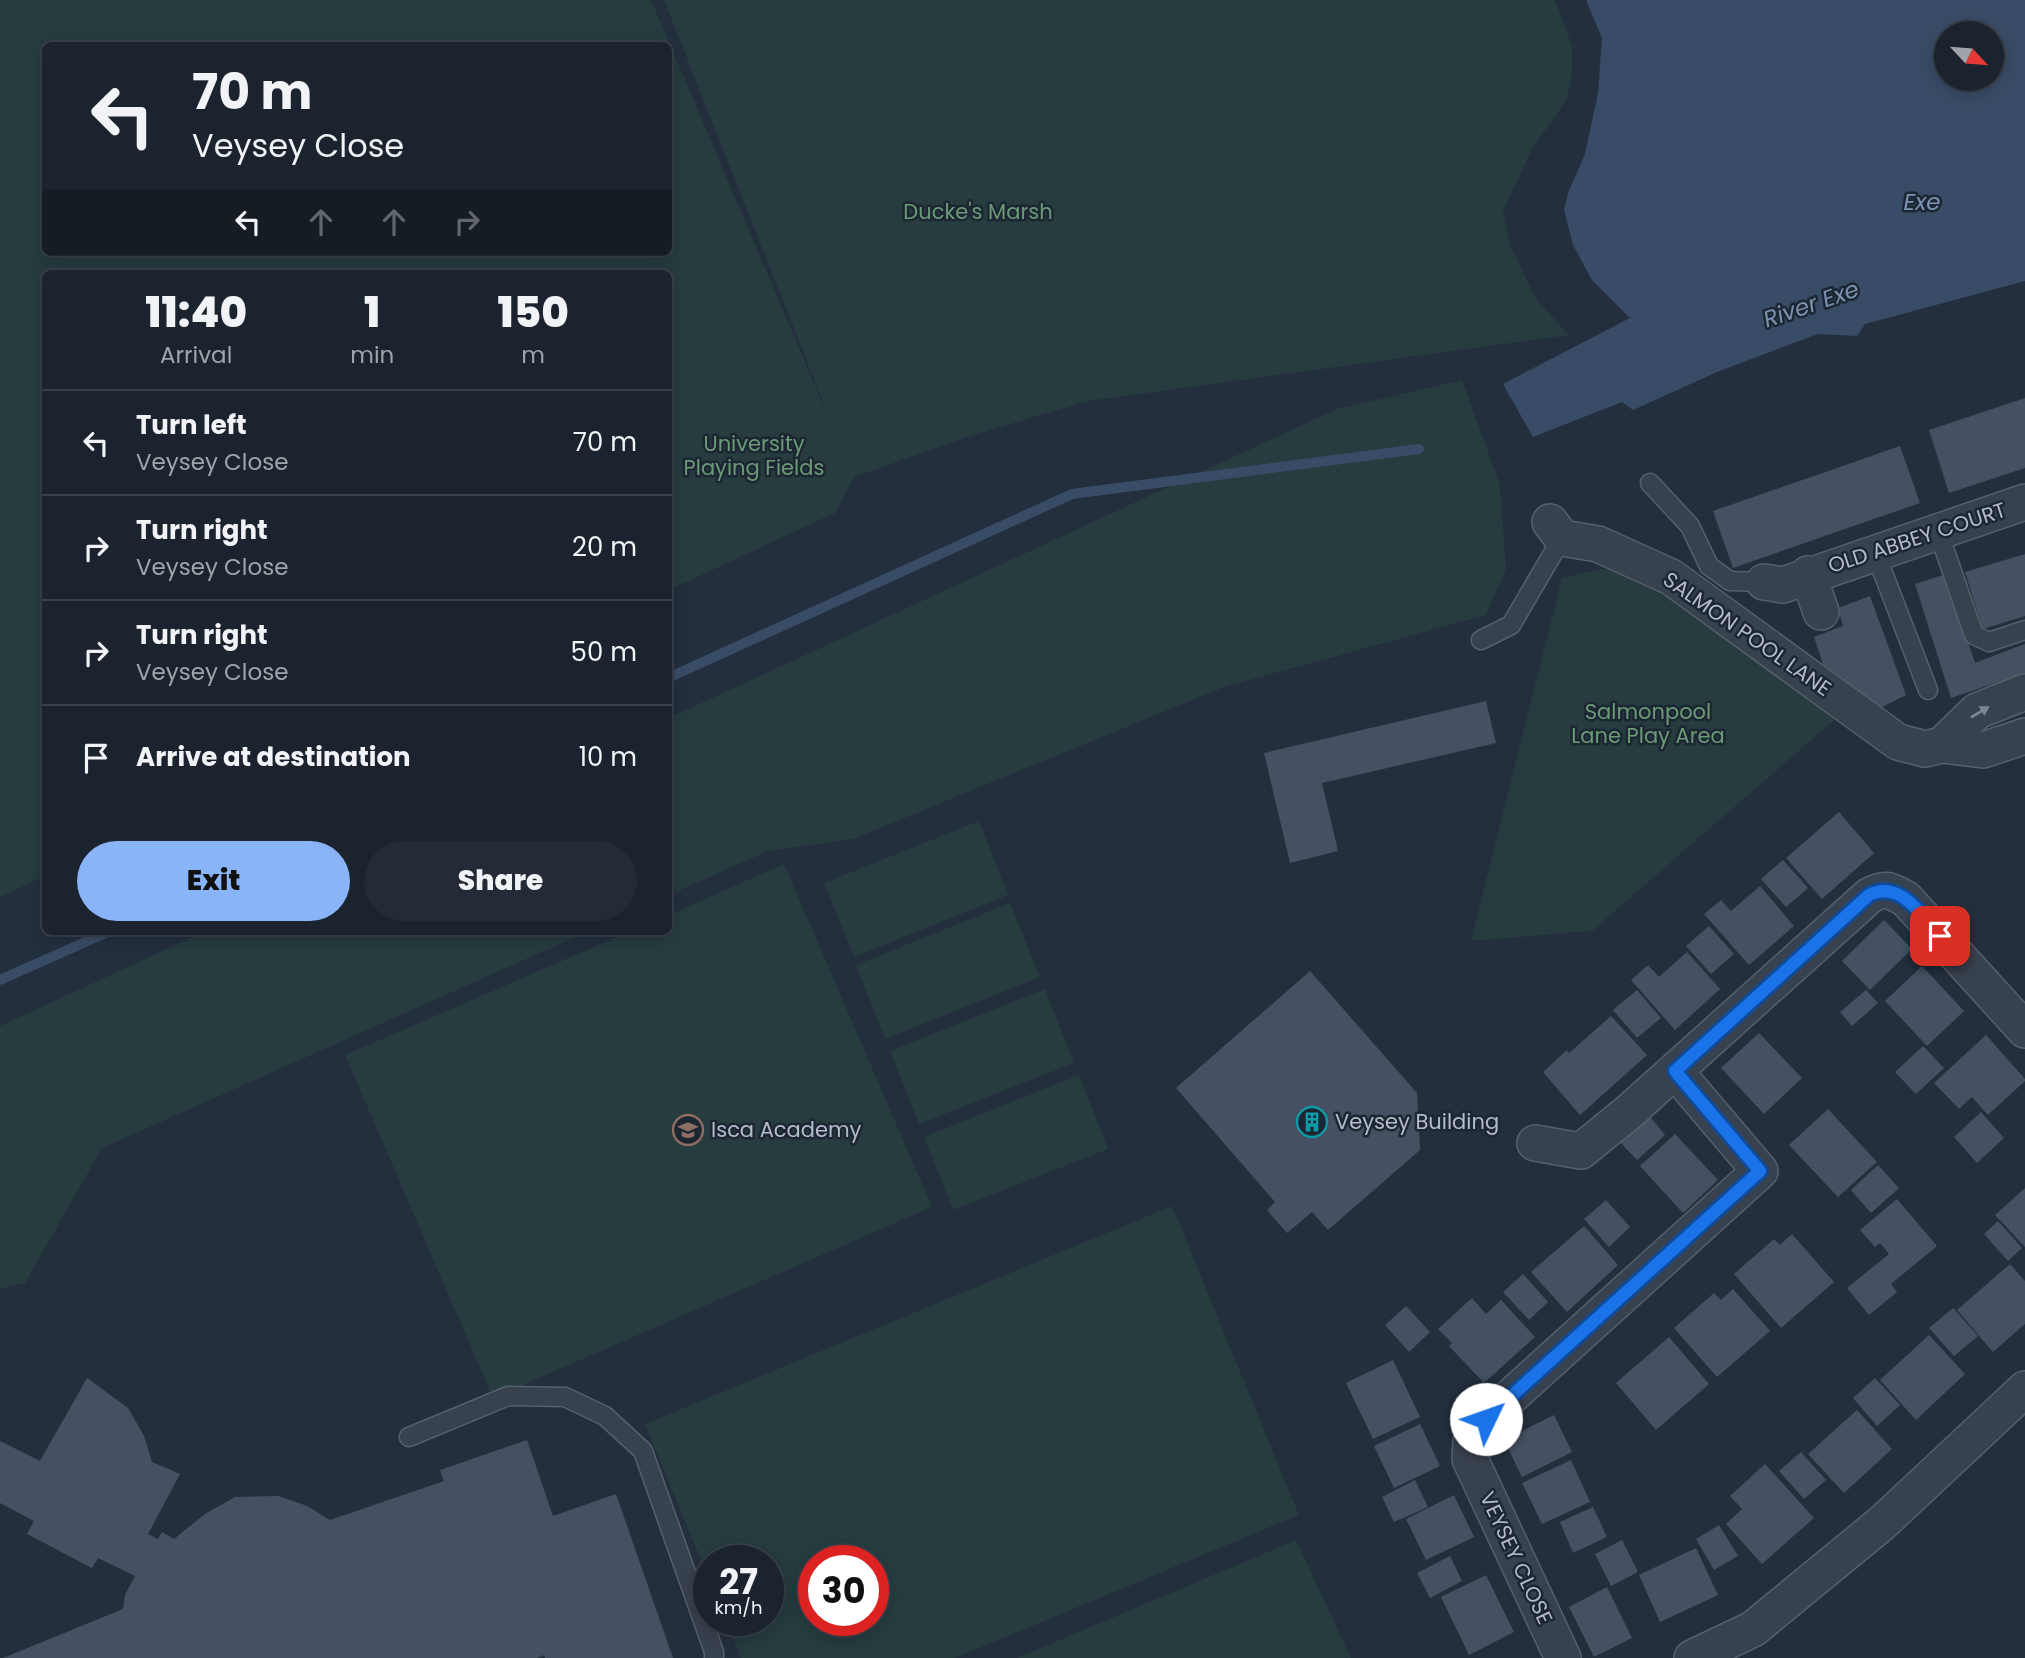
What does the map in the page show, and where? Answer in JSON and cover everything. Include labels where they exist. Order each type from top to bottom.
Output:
[{"type":"street","name":"OLD ABBEY COURT","points":[[1764,582],[1783,584],[2025,502]]},
{"type":"street","name":"SALMON POOL LANE","points":[[1556,530],[1598,544],[1671,577],[1898,742],[1925,749],[1942,745],[1983,750],[2025,736]]},
{"type":"street","name":"OLD ABBEY COURT","points":[[1808,575],[1821,612]]},
{"type":"street","points":[[1942,745],[1977,711],[2025,692]]},
{"type":"street","points":[[1535,1143],[1581,1151],[1675,1071],[1869,895],[1881,889],[1906,899],[2025,1030]]},
{"type":"street","name":"VEYSEY CLOSE","points":[[1563,1658],[1470,1459],[1471,1441],[1486,1419],[1760,1171],[1675,1071]]},
{"type":"street","points":[[1692,1658],[1754,1629],[1882,1523],[2025,1389]]},
{"type":"lane","points":[[1650,483],[1690,526],[1709,566],[1730,581],[1764,582]]},
{"type":"lane","points":[[1480,640],[1511,625],[1556,530]]},
{"type":"lane","points":[[1938,531],[1974,635],[1989,642],[2025,630]]},
{"type":"lane","points":[[1875,552],[1928,690]]},
{"type":"lane","points":[[409,1437],[508,1396],[565,1397],[605,1416],[643,1451],[714,1658]]},
{"type":"green space","name":"Ducke's Marsh","points":[[0,0],[651,0],[669,42],[42,42],[42,256],[672,256],[672,49],[836,435],[664,0],[1555,0],[1572,46],[1572,73],[1567,99],[1532,149],[1503,211],[1511,247],[1536,299],[1569,335],[1088,401],[970,436],[854,477],[835,513],[672,589],[672,270],[42,270],[42,877],[0,897]]},
{"type":"green space","points":[[1462,380],[1500,485],[1506,569],[1486,615],[1224,687],[853,839],[768,851],[672,894],[672,717],[1337,409]]},
{"type":"green space","name":"Salmonpool Lane Play Area","points":[[1605,568],[1640,578],[1684,602],[1841,714],[1592,931],[1471,941],[1562,578]]},
{"type":"green space","points":[[979,821],[1008,895],[854,957],[824,883]]},
{"type":"green space","points":[[784,864],[932,1207],[493,1398],[345,1055],[622,935],[672,935],[672,914]]},
{"type":"green space","points":[[1010,903],[1040,977],[885,1039],[856,965]]},
{"type":"green space","points":[[197,935],[580,935],[102,1148],[25,1283],[0,1289],[0,1026]]},
{"type":"green space","points":[[1045,989],[1074,1063],[919,1124],[890,1051]]},
{"type":"green space","points":[[1079,1075],[1108,1149],[953,1210],[924,1137]]},
{"type":"green space","points":[[1172,1206],[1299,1515],[955,1658],[741,1658],[732,1636],[784,1636],[784,1545],[695,1545],[645,1424]]},
{"type":"green space","points":[[1296,1540],[1351,1658],[1017,1658]]},
{"type":"water","points":[[1586,0],[2025,0],[2025,281],[1865,324],[1857,336],[1818,334],[1717,372],[1633,410],[1622,402],[1533,437],[1503,384],[1630,318],[1592,280],[1573,245],[1564,210],[1568,193],[1585,154],[1598,93],[1602,38]]},
{"type":"building","points":[[2025,398],[2025,468],[1949,493],[1929,430]]},
{"type":"building","points":[[1900,446],[1920,503],[1733,568],[1713,511]]},
{"type":"building","points":[[2025,554],[2025,616],[1983,629],[1965,572]]},
{"type":"building","points":[[1946,574],[1975,663],[2025,644],[2025,673],[1951,698],[1915,584]]},
{"type":"building","points":[[1870,596],[1906,695],[1880,708],[1823,664],[1814,637],[1843,626],[1838,608]]},
{"type":"building","points":[[1486,701],[1496,743],[1322,783],[1338,851],[1290,863],[1264,753]]},
{"type":"building","points":[[1839,812],[1874,853],[1822,899],[1786,858]]},
{"type":"building","points":[[1783,860],[1808,888],[1786,907],[1761,879]]},
{"type":"building","points":[[1760,886],[1794,926],[1749,965],[1704,914],[1721,900],[1731,911]]},
{"type":"building","points":[[1884,920],[1912,949],[1870,990],[1842,961]]},
{"type":"building","points":[[1709,926],[1734,954],[1711,974],[1686,946]]},
{"type":"building","points":[[1687,952],[1720,989],[1675,1030],[1631,980],[1648,965],[1659,977]]},
{"type":"building","points":[[1922,966],[1964,1011],[1927,1046],[1885,1001]]},
{"type":"building","name":"Veysey Building","points":[[1310,971],[1417,1093],[1420,1150],[1328,1230],[1312,1212],[1287,1233],[1267,1210],[1275,1202],[1176,1088]]},
{"type":"building","points":[[1637,990],[1661,1018],[1637,1038],[1613,1010]]},
{"type":"building","points":[[1866,990],[1878,1003],[1852,1026],[1840,1012]]},
{"type":"building","points":[[1611,1016],[1647,1055],[1580,1115],[1543,1072]]},
{"type":"building","points":[[1759,1033],[1802,1078],[1764,1114],[1721,1068]]},
{"type":"building","points":[[1986,1035],[2025,1079],[1988,1115],[1972,1097],[1959,1109],[1934,1083]]},
{"type":"building","points":[[1923,1046],[1944,1068],[1916,1094],[1895,1072]]},
{"type":"building","points":[[1828,1109],[1877,1162],[1838,1197],[1789,1145]]},
{"type":"building","points":[[1981,1112],[2004,1138],[1977,1163],[1954,1137]]},
{"type":"building","points":[[1647,1113],[1665,1135],[1637,1160],[1618,1140]]},
{"type":"building","points":[[1675,1134],[1718,1180],[1683,1213],[1640,1166]]},
{"type":"building","points":[[1878,1165],[1899,1188],[1871,1213],[1851,1190]]},
{"type":"building","points":[[2025,1188],[2025,1247],[1995,1215]]},
{"type":"building","points":[[1897,1199],[1937,1246],[1891,1284],[1897,1292],[1869,1315],[1847,1288],[1889,1254],[1880,1243],[1875,1247],[1860,1230]]},
{"type":"building","points":[[1606,1200],[1630,1227],[1609,1247],[1584,1219]]},
{"type":"building","points":[[1998,1221],[2022,1248],[2008,1261],[1984,1234]]},
{"type":"building","points":[[1584,1226],[1618,1265],[1567,1312],[1531,1272]]},
{"type":"building","points":[[1792,1234],[1834,1282],[1781,1328],[1734,1274],[1774,1239],[1780,1245]]},
{"type":"building","points":[[2010,1264],[2025,1281],[2025,1324],[1993,1352],[1957,1310]]},
{"type":"building","points":[[1523,1274],[1548,1302],[1529,1320],[1503,1292]]},
{"type":"building","points":[[1733,1289],[1770,1331],[1717,1377],[1674,1328],[1714,1293],[1721,1300]]},
{"type":"building","points":[[1472,1298],[1486,1314],[1501,1300],[1535,1337],[1484,1383],[1449,1346],[1452,1343],[1438,1329]]},
{"type":"building","points":[[1406,1306],[1430,1332],[1409,1352],[1385,1325]]},
{"type":"building","points":[[1953,1308],[1978,1336],[1954,1356],[1929,1328]]},
{"type":"building","points":[[1929,1335],[1965,1374],[1916,1420],[1880,1380]]},
{"type":"building","points":[[1669,1337],[1709,1384],[1656,1430],[1616,1383]]},
{"type":"building","points":[[1393,1360],[1420,1417],[1373,1439],[1346,1383]]},
{"type":"building","points":[[87,1378],[128,1408],[144,1436],[152,1462],[180,1474],[148,1534],[158,1539],[162,1532],[174,1539],[205,1514],[235,1497],[279,1496],[307,1506],[330,1520],[444,1481],[440,1470],[527,1440],[553,1516],[616,1494],[673,1658],[545,1658],[544,1655],[537,1658],[3,1658],[123,1609],[125,1595],[135,1576],[98,1558],[92,1568],[27,1534],[34,1521],[0,1503],[0,1441],[40,1461]]},
{"type":"building","points":[[1875,1378],[1900,1405],[1877,1426],[1853,1398]]},
{"type":"building","points":[[1857,1410],[1892,1449],[1844,1493],[1808,1454]]},
{"type":"building","points":[[1554,1415],[1572,1452],[1522,1477],[1504,1440]]},
{"type":"building","points":[[1420,1424],[1440,1466],[1394,1488],[1374,1446]]},
{"type":"building","points":[[1801,1452],[1826,1480],[1804,1499],[1779,1471]]},
{"type":"building","points":[[1571,1460],[1590,1502],[1542,1524],[1522,1483]]},
{"type":"building","points":[[1765,1464],[1814,1518],[1762,1564],[1726,1524],[1742,1509],[1730,1496]]},
{"type":"building","points":[[1415,1480],[1428,1507],[1394,1522],[1382,1497]]},
{"type":"building","points":[[1454,1495],[1474,1537],[1426,1560],[1406,1519]]},
{"type":"building","points":[[1593,1507],[1607,1537],[1573,1553],[1560,1522]]},
{"type":"building","points":[[1719,1525],[1738,1556],[1714,1570],[1696,1539]]},
{"type":"building","points":[[1622,1540],[1638,1572],[1611,1586],[1595,1554]]},
{"type":"building","points":[[1696,1548],[1718,1595],[1660,1622],[1639,1575]]},
{"type":"building","points":[[1450,1556],[1462,1581],[1430,1598],[1417,1573]]},
{"type":"building","points":[[1486,1575],[1514,1632],[1469,1655],[1441,1597]]},
{"type":"building","points":[[1607,1587],[1632,1638],[1594,1657],[1569,1607]]},
{"type":"waterway","points":[[672,676],[1072,494],[1419,449]]},
{"type":"waterway","points":[[0,980],[101,935]]},
{"type":"place","name":"Veysey Building","points":[[1312,1122]]},
{"type":"place","name":"Isca Academy","points":[[688,1130]]},
{"type":"route","points":[[1486,1419],[1760,1171],[1675,1071],[1869,895],[1881,889],[1906,899],[1940,936]]},
{"type":"water label","name":"Exe","points":[[1922,202]]},
{"type":"water label","name":"River Exe","points":[[1811,304]]},
{"type":"park label","name":"University Playing Fields","points":[[754,456]]}]
